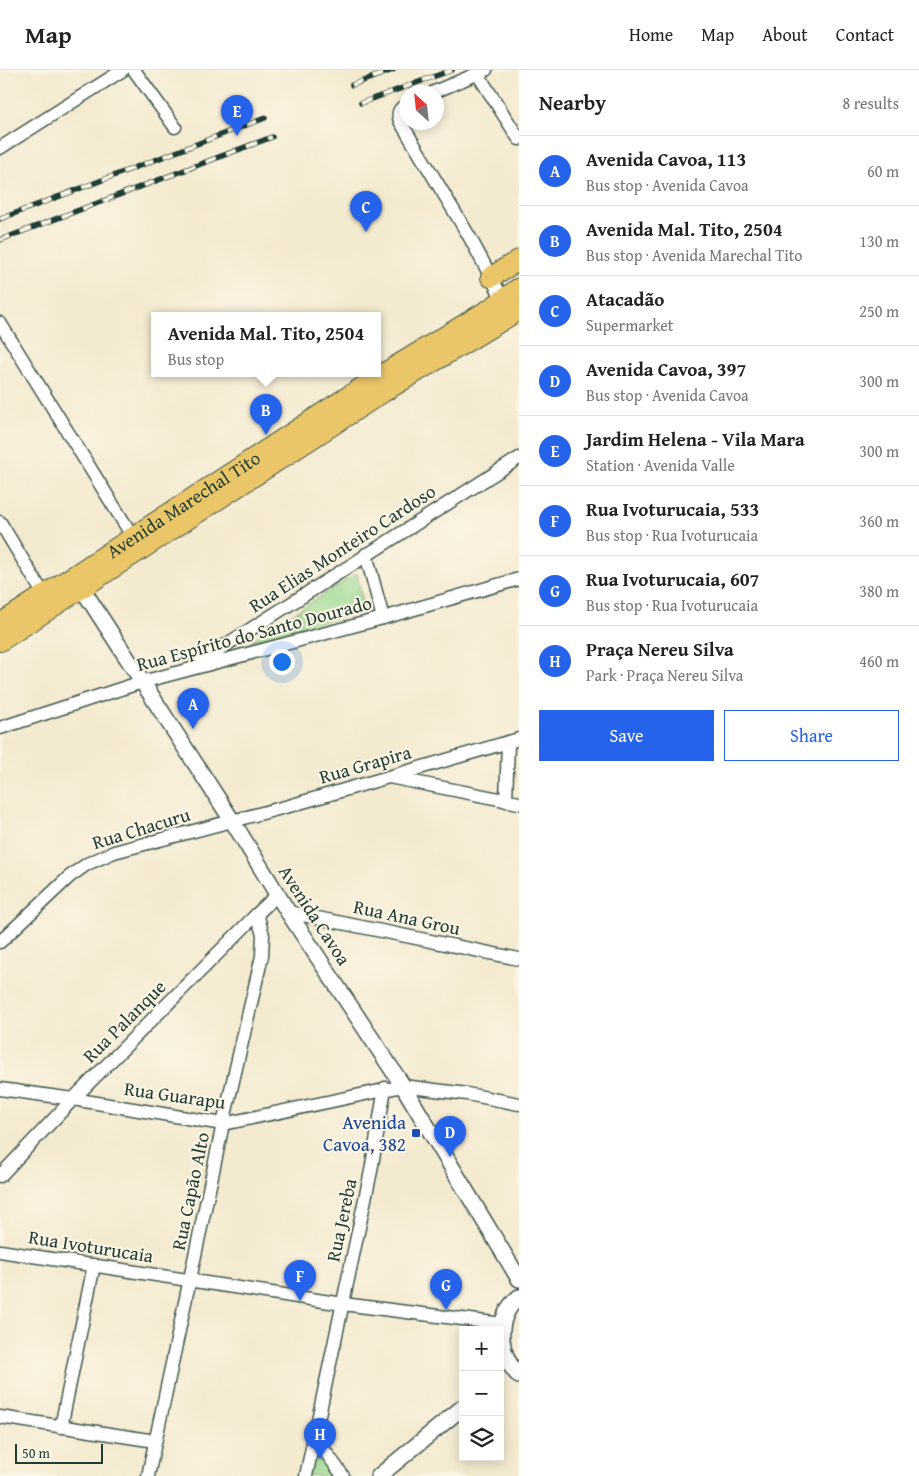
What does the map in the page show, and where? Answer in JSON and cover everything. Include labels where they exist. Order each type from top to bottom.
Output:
[{"type":"main road","points":[[491,277],[519,260]]},
{"type":"main road","name":"Avenida Marechal Tito","points":[[381,377],[511,308],[519,288]]},
{"type":"main road","name":"Avenida Marechal Tito","points":[[0,641],[78,582],[367,384],[380,377]]},
{"type":"main road","name":"Avenida Marechal Tito","points":[[0,624],[44,595],[78,582]]},
{"type":"street","points":[[0,148],[123,70]]},
{"type":"street","points":[[134,70],[175,127]]},
{"type":"street","points":[[444,88],[482,72],[519,139]]},
{"type":"street","points":[[405,130],[511,308]]},
{"type":"street","points":[[0,324],[136,543]]},
{"type":"street","name":"Rua Elias Monteiro Cardoso","points":[[185,671],[519,458]]},
{"type":"street","points":[[0,522],[44,595]]},
{"type":"street","points":[[366,554],[383,618]]},
{"type":"street","name":"Rua Espírito do Santo Dourado","points":[[0,728],[142,682],[383,618],[519,579]]},
{"type":"street","name":"Avenida Cavoa","points":[[78,582],[233,822],[277,895],[403,1086],[519,1279]]},
{"type":"street","name":"Rua Grapira","points":[[233,822],[514,741],[506,801]]},
{"type":"street","points":[[387,777],[519,803]]},
{"type":"street","name":"Rua Chacuru","points":[[0,942],[49,894],[86,864],[114,852],[233,822]]},
{"type":"street","name":"Rua Palanque","points":[[0,1176],[73,1098],[277,895]]},
{"type":"street","name":"Rua Ana Grou","points":[[288,912],[519,959]]},
{"type":"street","name":"Rua Capão Alto","points":[[148,1476],[223,1124],[262,956],[263,935],[257,914]]},
{"type":"street","name":"Rua Guarapu","points":[[0,1089],[73,1098],[223,1124],[385,1088],[403,1086],[459,1093],[519,1104]]},
{"type":"street","name":"Rua Jereba","points":[[306,1476],[371,1172],[385,1088]]},
{"type":"street","name":"Rua Ivoturucaia","points":[[0,1251],[343,1304],[502,1324]]},
{"type":"street","points":[[61,1427],[94,1265]]},
{"type":"street","points":[[510,1373],[502,1347],[502,1324],[507,1311],[519,1297]]},
{"type":"street","points":[[379,1476],[459,1410]]},
{"type":"street","points":[[0,1417],[155,1441]]},
{"type":"street","points":[[315,1437],[343,1476]]},
{"type":"green space","points":[[357,573],[363,611],[249,642]]},
{"type":"green space","points":[[315,1443],[340,1476],[309,1476]]},
{"type":"railway","points":[[352,85],[393,70]]},
{"type":"railway","points":[[361,103],[452,70]]},
{"type":"railway","points":[[0,219],[265,118]]},
{"type":"railway","points":[[0,240],[272,137]]},
{"type":"place","name":"Jardim Helena - Vila Mara","points":[[237,136]]},
{"type":"place","name":"Atacadão","points":[[366,232]]},
{"type":"place","name":"Avenida Mal. Tito, 2504","points":[[266,435]]},
{"type":"place","name":"Avenida Cavoa, 113","points":[[193,729]]},
{"type":"place","name":"Avenida Cavoa, 382","points":[[416,1133]]},
{"type":"place","name":"Avenida Cavoa, 397","points":[[450,1157]]},
{"type":"place","name":"Rua Ivoturucaia, 533","points":[[300,1301]]},
{"type":"place","name":"Rua Ivoturucaia, 607","points":[[446,1310]]},
{"type":"place","name":"Praça Nereu Silva","points":[[320,1459]]}]
